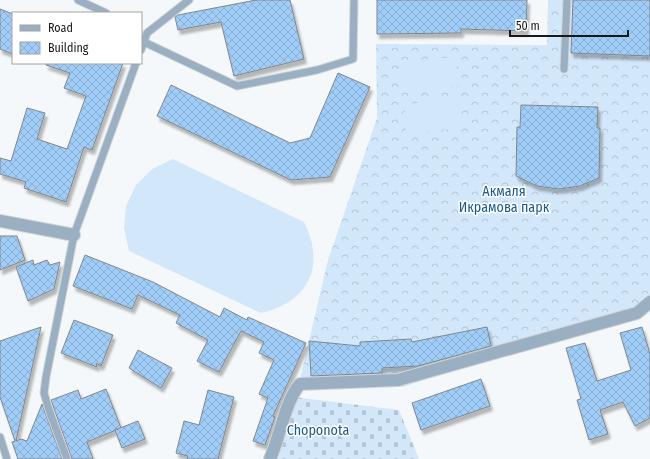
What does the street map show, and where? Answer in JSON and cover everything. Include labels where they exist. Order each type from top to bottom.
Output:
[{"type":"street","points":[[0,221],[74,235]]},
{"type":"street","points":[[270,459],[277,443],[293,392],[300,384],[398,380],[636,313],[650,302]]},
{"type":"lane","points":[[78,0],[104,12]]},
{"type":"lane","points":[[142,47],[144,42],[144,32],[189,0]]},
{"type":"lane","points":[[144,42],[237,86],[317,70],[353,59],[354,0]]},
{"type":"lane","points":[[564,69],[566,0]]},
{"type":"lane","points":[[67,459],[48,410],[44,393],[46,377],[74,235],[136,64]]},
{"type":"lane","points":[[0,437],[7,459]]},
{"type":"green space","name":"Акмаля Икрамова парк","points":[[548,0],[650,0],[650,302],[641,308],[403,387],[299,383],[328,260],[377,118],[376,44],[547,45]]},
{"type":"green space","points":[[456,57],[458,86],[402,90],[400,62]]},
{"type":"green space","points":[[460,99],[462,128],[406,133],[404,104]]},
{"type":"green space","points":[[173,159],[304,222],[310,238],[313,253],[313,267],[309,280],[302,291],[278,308],[261,313],[129,251],[124,228],[126,206],[136,185],[152,169]]},
{"type":"green space","name":"Choponota","points":[[294,397],[399,410],[419,459],[278,459]]},
{"type":"building","points":[[256,0],[290,0],[304,59],[234,76],[221,22],[178,30],[175,17],[178,15]]},
{"type":"building","points":[[377,0],[527,0],[526,31],[461,29],[461,33],[377,34]]},
{"type":"building","points":[[573,0],[650,0],[650,56],[571,53]]},
{"type":"building","points":[[0,9],[12,14],[12,54],[0,49]]},
{"type":"building","points":[[123,64],[92,150],[84,147],[66,202],[24,188],[26,182],[0,174],[0,158],[11,161],[27,108],[45,113],[37,139],[67,149],[86,96],[64,88],[70,73],[46,65]]},
{"type":"building","points":[[338,73],[370,87],[330,177],[291,180],[157,116],[171,85],[290,143],[310,138]]},
{"type":"building","points":[[521,105],[598,107],[597,128],[600,128],[599,178],[580,186],[559,189],[537,186],[516,176],[517,127],[520,127]]},
{"type":"building","points":[[0,236],[17,236],[25,260],[0,270]]},
{"type":"building","points":[[85,255],[153,282],[220,317],[224,308],[247,320],[248,317],[306,343],[273,416],[275,417],[265,445],[253,441],[268,398],[259,394],[274,360],[259,353],[264,342],[241,331],[219,372],[197,361],[208,340],[176,323],[180,315],[138,295],[132,309],[73,286]]},
{"type":"building","points":[[33,260],[34,265],[47,260],[50,265],[60,262],[54,289],[28,301],[16,267]]},
{"type":"building","points":[[74,320],[113,335],[101,366],[96,363],[97,367],[61,353]]},
{"type":"building","points":[[41,327],[16,441],[21,439],[27,441],[42,404],[62,459],[18,459],[12,442],[15,441],[0,397],[0,341]]},
{"type":"building","points":[[487,327],[491,346],[418,366],[382,368],[382,373],[311,376],[309,341],[360,346],[360,342],[411,339],[412,342]]},
{"type":"building","points":[[642,327],[650,354],[650,418],[635,426],[623,402],[600,410],[608,434],[589,440],[577,400],[581,399],[566,348],[585,343],[597,381],[631,370],[620,333]]},
{"type":"building","points":[[138,350],[172,368],[161,388],[129,368]]},
{"type":"building","points":[[481,379],[490,406],[421,430],[412,403]]},
{"type":"building","points":[[106,389],[121,428],[87,442],[93,459],[72,459],[51,400],[78,390],[81,399]]},
{"type":"building","points":[[208,390],[234,397],[218,459],[187,459],[188,456],[176,453],[184,421],[199,425]]},
{"type":"building","points":[[138,421],[145,439],[122,448],[115,430]]}]
